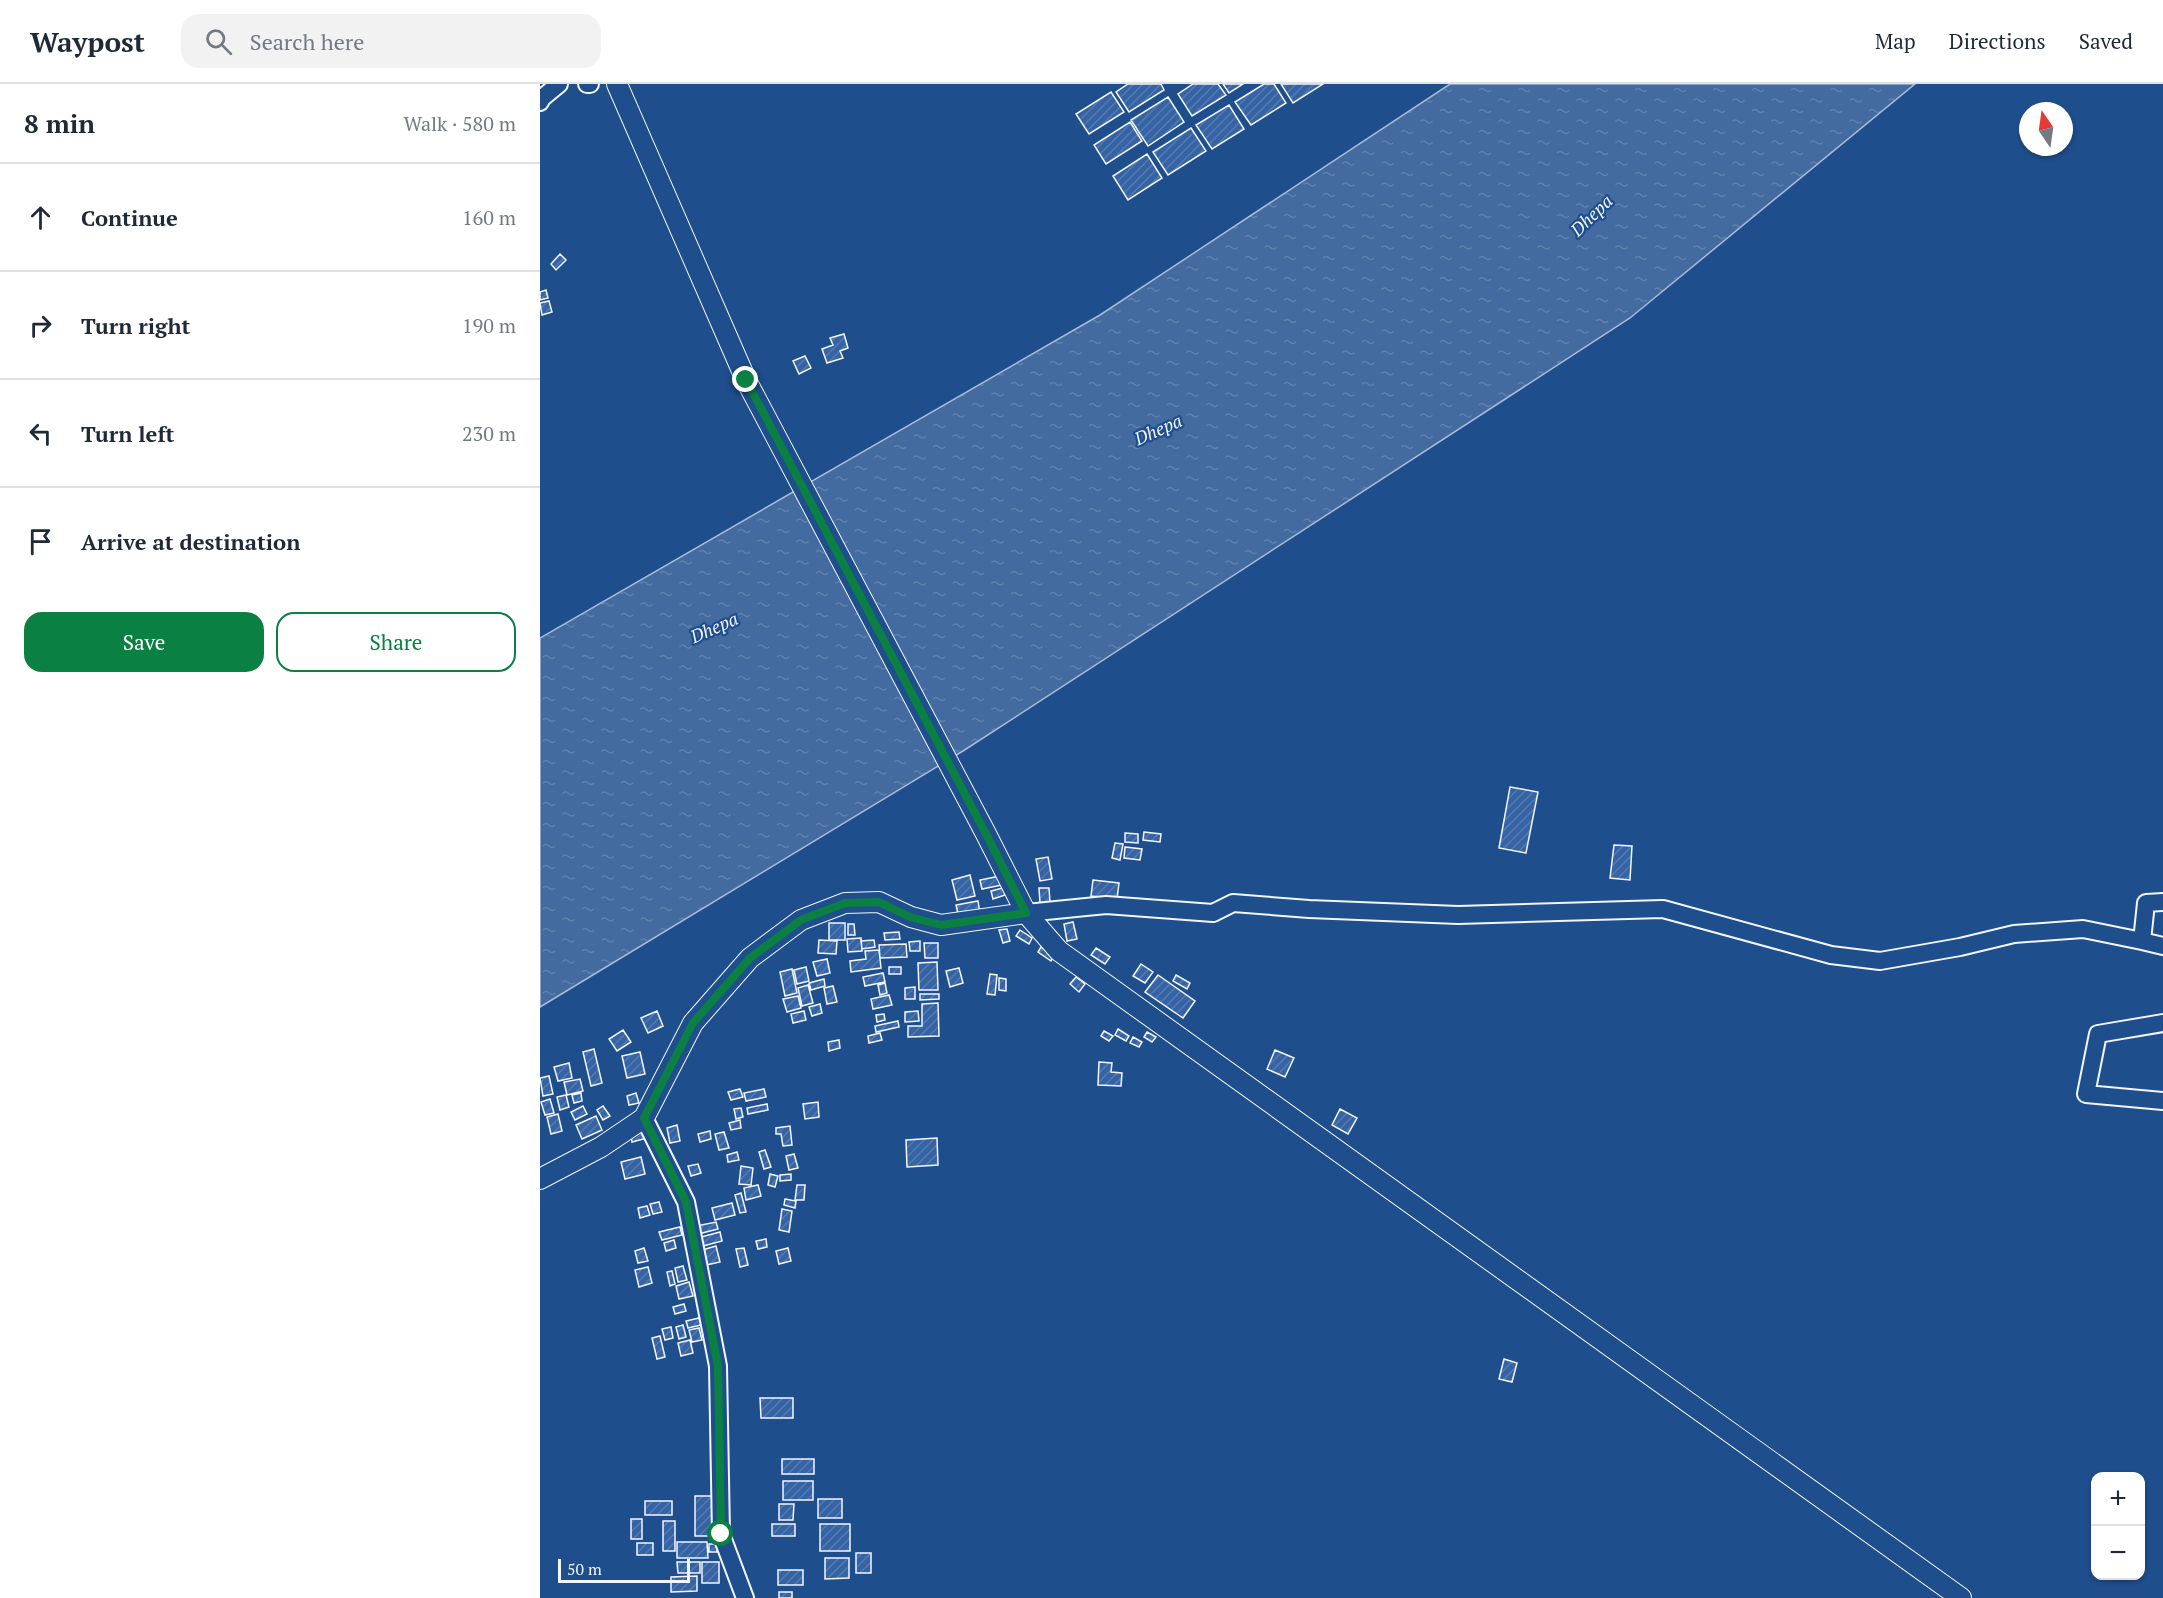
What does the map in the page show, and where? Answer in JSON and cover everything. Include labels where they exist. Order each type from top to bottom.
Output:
[{"type":"street","points":[[540,102],[559,84]]},
{"type":"street","points":[[617,84],[746,380],[1026,913],[1059,951],[1961,1598]]},
{"type":"street","points":[[540,1179],[601,1146],[644,1118],[693,1023],[750,958],[801,920],[845,903],[879,902],[910,917],[941,925],[1106,905],[1214,913],[1233,903],[1309,909],[1458,915],[1663,909],[1832,955],[1880,961],[2013,934],[2083,929],[2163,946]]},
{"type":"street","points":[[2142,941],[2146,903],[2163,902]]},
{"type":"street","points":[[2163,1023],[2098,1034],[2086,1094],[2163,1101]]},
{"type":"street","points":[[644,1118],[686,1202],[718,1366],[721,1534],[745,1598]]},
{"type":"water","name":"Dhepa","points":[[1450,84],[1915,84],[1630,318],[963,751],[540,1007],[540,638],[1100,315]]},
{"type":"building","points":[[1128,84],[1161,84],[1164,90],[1129,112],[1116,92]]},
{"type":"building","points":[[1193,84],[1218,84],[1226,95],[1192,116],[1178,94]]},
{"type":"building","points":[[1223,84],[1243,84],[1229,93]]},
{"type":"building","points":[[1264,84],[1274,84],[1286,103],[1251,125],[1235,102]]},
{"type":"building","points":[[1281,84],[1323,84],[1293,103]]},
{"type":"building","points":[[1111,92],[1124,112],[1089,134],[1076,114]]},
{"type":"building","points":[[1168,97],[1184,122],[1148,146],[1131,120]]},
{"type":"building","points":[[1229,105],[1244,129],[1212,149],[1196,125]]},
{"type":"building","points":[[1130,122],[1142,141],[1106,164],[1094,145]]},
{"type":"building","points":[[1191,128],[1206,151],[1168,175],[1153,152]]},
{"type":"building","points":[[1147,154],[1162,178],[1128,200],[1113,176]]},
{"type":"building","points":[[560,254],[566,260],[556,270],[551,264]]},
{"type":"building","points":[[546,290],[548,298],[540,300],[540,292]]},
{"type":"building","points":[[549,301],[552,312],[542,315],[540,303]]},
{"type":"building","points":[[844,334],[848,348],[840,351],[843,358],[827,363],[822,349],[833,345],[830,338]]},
{"type":"building","points":[[805,356],[811,368],[799,374],[793,361]]},
{"type":"building","points":[[1510,787],[1538,792],[1526,853],[1499,848]]},
{"type":"building","points":[[1144,832],[1161,834],[1160,842],[1143,840]]},
{"type":"building","points":[[1125,833],[1138,834],[1138,843],[1125,842]]},
{"type":"building","points":[[1115,843],[1123,844],[1120,860],[1112,858]]},
{"type":"building","points":[[1614,845],[1632,846],[1630,880],[1610,878]]},
{"type":"building","points":[[1125,847],[1142,849],[1140,860],[1124,858]]},
{"type":"building","points":[[1048,857],[1052,879],[1040,881],[1036,859]]},
{"type":"building","points":[[970,875],[975,896],[957,900],[952,880]]},
{"type":"building","points":[[1000,876],[1002,885],[982,889],[980,880]]},
{"type":"building","points":[[1093,880],[1119,883],[1117,899],[1091,896]]},
{"type":"building","points":[[1003,888],[1005,895],[993,899],[991,891]]},
{"type":"building","points":[[1039,888],[1049,888],[1050,902],[1040,903]]},
{"type":"building","points":[[978,901],[980,914],[959,918],[956,905]]},
{"type":"building","points":[[1073,922],[1077,939],[1067,941],[1064,924]]},
{"type":"building","points":[[829,923],[845,923],[845,940],[829,940]]},
{"type":"building","points":[[848,924],[854,924],[855,935],[848,935]]},
{"type":"building","points":[[1007,929],[1010,941],[1003,943],[999,930]]},
{"type":"building","points":[[1020,930],[1032,938],[1029,944],[1016,936]]},
{"type":"building","points":[[899,932],[900,939],[885,940],[884,933]]},
{"type":"building","points":[[861,938],[862,951],[848,952],[847,939]]},
{"type":"building","points":[[819,940],[837,941],[836,954],[818,953]]},
{"type":"building","points":[[874,940],[875,947],[862,949],[861,941]]},
{"type":"building","points":[[920,941],[920,951],[910,951],[909,942]]},
{"type":"building","points":[[924,943],[938,943],[938,958],[925,958]]},
{"type":"building","points":[[906,944],[907,957],[880,958],[879,945]]},
{"type":"building","points":[[1041,947],[1054,956],[1051,961],[1038,952]]},
{"type":"building","points":[[1096,948],[1110,957],[1105,964],[1091,955]]},
{"type":"building","points":[[879,950],[881,968],[851,972],[850,961],[866,959],[865,951]]},
{"type":"building","points":[[827,959],[830,973],[817,976],[813,962]]},
{"type":"building","points":[[937,962],[938,990],[919,990],[918,963]]},
{"type":"building","points":[[1141,964],[1153,972],[1145,983],[1133,976]]},
{"type":"building","points":[[806,967],[809,981],[797,984],[794,970]]},
{"type":"building","points":[[889,967],[901,967],[901,974],[889,974]]},
{"type":"building","points":[[959,968],[963,983],[950,987],[946,971]]},
{"type":"building","points":[[792,969],[797,993],[785,996],[780,972]]},
{"type":"building","points":[[883,973],[885,982],[865,986],[863,977]]},
{"type":"building","points":[[990,974],[997,975],[995,995],[987,994]]},
{"type":"building","points":[[1158,975],[1195,1001],[1183,1018],[1145,992]]},
{"type":"building","points":[[1176,975],[1190,983],[1187,989],[1173,981]]},
{"type":"building","points":[[1076,977],[1085,984],[1079,992],[1070,984]]},
{"type":"building","points":[[999,978],[1006,979],[1006,991],[999,990]]},
{"type":"building","points":[[824,979],[825,986],[811,990],[809,983]]},
{"type":"building","points":[[885,983],[887,993],[880,995],[878,985]]},
{"type":"building","points":[[808,985],[813,1003],[802,1006],[798,988]]},
{"type":"building","points":[[833,986],[837,1002],[827,1004],[824,988]]},
{"type":"building","points":[[915,987],[915,999],[905,999],[905,988]]},
{"type":"building","points":[[920,994],[939,994],[939,999],[920,1000]]},
{"type":"building","points":[[889,995],[892,1005],[873,1009],[871,999]]},
{"type":"building","points":[[798,996],[801,1008],[787,1012],[783,999]]},
{"type":"building","points":[[938,1003],[939,1036],[908,1037],[908,1026],[922,1026],[922,1004]]},
{"type":"building","points":[[820,1004],[822,1013],[812,1016],[809,1007]]},
{"type":"building","points":[[657,1011],[663,1026],[648,1033],[641,1018]]},
{"type":"building","points":[[804,1011],[806,1020],[793,1023],[791,1014]]},
{"type":"building","points":[[918,1011],[919,1021],[905,1022],[905,1012]]},
{"type":"building","points":[[884,1014],[885,1020],[877,1022],[876,1015]]},
{"type":"building","points":[[898,1021],[899,1027],[876,1032],[875,1026]]},
{"type":"building","points":[[1118,1029],[1129,1036],[1126,1041],[1115,1035]]},
{"type":"building","points":[[623,1030],[631,1042],[617,1051],[609,1039]]},
{"type":"building","points":[[1104,1031],[1113,1036],[1109,1041],[1101,1036]]},
{"type":"building","points":[[1147,1032],[1156,1037],[1152,1042],[1144,1037]]},
{"type":"building","points":[[880,1033],[882,1040],[869,1043],[868,1036]]},
{"type":"building","points":[[1133,1037],[1142,1042],[1139,1047],[1130,1043]]},
{"type":"building","points":[[839,1040],[840,1048],[829,1051],[828,1042]]},
{"type":"building","points":[[594,1049],[602,1083],[591,1086],[583,1052]]},
{"type":"building","points":[[1275,1050],[1294,1058],[1285,1077],[1267,1069]]},
{"type":"building","points":[[640,1052],[645,1074],[627,1078],[622,1056]]},
{"type":"building","points":[[1099,1062],[1112,1063],[1111,1072],[1122,1073],[1121,1086],[1098,1085]]},
{"type":"building","points":[[569,1063],[572,1078],[558,1081],[554,1067]]},
{"type":"building","points":[[549,1076],[553,1094],[543,1096],[540,1078]]},
{"type":"building","points":[[580,1079],[583,1091],[567,1095],[564,1082]]},
{"type":"building","points":[[740,1089],[743,1097],[731,1100],[728,1092]]},
{"type":"building","points":[[764,1089],[766,1097],[746,1101],[744,1093]]},
{"type":"building","points":[[581,1093],[582,1101],[574,1103],[572,1095]]},
{"type":"building","points":[[636,1093],[639,1103],[629,1105],[627,1096]]},
{"type":"building","points":[[566,1095],[569,1107],[560,1110],[557,1097]]},
{"type":"building","points":[[550,1099],[554,1113],[545,1115],[541,1102]]},
{"type":"building","points":[[818,1102],[819,1117],[805,1119],[803,1104]]},
{"type":"building","points":[[767,1104],[768,1110],[748,1114],[747,1108]]},
{"type":"building","points":[[583,1106],[587,1114],[575,1120],[571,1112]]},
{"type":"building","points":[[603,1106],[610,1116],[603,1120],[597,1110]]},
{"type":"building","points":[[741,1108],[743,1117],[736,1119],[734,1109]]},
{"type":"building","points":[[1340,1109],[1357,1118],[1348,1134],[1332,1125]]},
{"type":"building","points":[[558,1114],[562,1131],[551,1134],[547,1117]]},
{"type":"building","points":[[596,1116],[602,1130],[582,1139],[576,1125]]},
{"type":"building","points":[[740,1120],[741,1128],[731,1130],[729,1123]]},
{"type":"building","points":[[677,1125],[680,1141],[670,1143],[667,1128]]},
{"type":"building","points":[[790,1126],[792,1145],[783,1146],[781,1134],[776,1134],[776,1128]]},
{"type":"building","points":[[645,1128],[647,1138],[632,1142],[630,1131]]},
{"type":"building","points":[[710,1131],[711,1139],[700,1142],[698,1134]]},
{"type":"building","points":[[724,1132],[729,1148],[719,1150],[715,1134]]},
{"type":"building","points":[[937,1138],[938,1165],[907,1167],[906,1140]]},
{"type":"building","points":[[765,1150],[771,1167],[764,1169],[759,1152]]},
{"type":"building","points":[[737,1152],[739,1160],[728,1162],[727,1155]]},
{"type":"building","points":[[794,1154],[798,1168],[789,1170],[786,1156]]},
{"type":"building","points":[[641,1157],[645,1174],[625,1179],[621,1162]]},
{"type":"building","points":[[698,1164],[701,1173],[691,1176],[688,1166]]},
{"type":"building","points":[[741,1166],[753,1168],[751,1185],[739,1184]]},
{"type":"building","points":[[770,1174],[778,1176],[775,1187],[768,1185]]},
{"type":"building","points":[[791,1174],[791,1180],[780,1181],[780,1175]]},
{"type":"building","points":[[758,1185],[761,1196],[746,1200],[744,1188]]},
{"type":"building","points":[[797,1185],[805,1185],[804,1200],[795,1200]]},
{"type":"building","points":[[741,1193],[746,1212],[740,1213],[735,1195]]},
{"type":"building","points":[[785,1199],[796,1201],[795,1208],[784,1205]]},
{"type":"building","points":[[659,1202],[662,1212],[653,1214],[650,1204]]},
{"type":"building","points":[[732,1203],[735,1215],[715,1220],[712,1208]]},
{"type":"building","points":[[647,1206],[650,1215],[640,1218],[638,1208]]},
{"type":"building","points":[[782,1209],[792,1211],[789,1232],[779,1230]]},
{"type":"building","points":[[716,1222],[718,1229],[698,1234],[696,1226]]},
{"type":"building","points":[[680,1227],[682,1235],[662,1240],[659,1232]]},
{"type":"building","points":[[720,1232],[722,1241],[703,1246],[701,1237]]},
{"type":"building","points":[[766,1239],[767,1247],[758,1249],[756,1241]]},
{"type":"building","points":[[674,1240],[676,1248],[666,1251],[664,1243]]},
{"type":"building","points":[[716,1246],[720,1262],[706,1265],[702,1250]]},
{"type":"building","points":[[644,1248],[648,1261],[638,1263],[635,1251]]},
{"type":"building","points":[[744,1248],[748,1265],[740,1267],[736,1249]]},
{"type":"building","points":[[788,1248],[791,1261],[779,1264],[776,1251]]},
{"type":"building","points":[[683,1266],[687,1280],[678,1282],[675,1268]]},
{"type":"building","points":[[648,1267],[652,1283],[639,1287],[635,1270]]},
{"type":"building","points":[[672,1271],[675,1284],[670,1286],[667,1272]]},
{"type":"building","points":[[689,1282],[693,1296],[679,1299],[676,1286]]},
{"type":"building","points":[[684,1304],[686,1311],[675,1314],[673,1307]]},
{"type":"building","points":[[699,1318],[701,1325],[688,1328],[686,1321]]},
{"type":"building","points":[[683,1325],[686,1337],[679,1339],[676,1327]]},
{"type":"building","points":[[671,1327],[673,1338],[665,1340],[662,1329]]},
{"type":"building","points":[[699,1328],[702,1340],[692,1342],[689,1330]]},
{"type":"building","points":[[660,1336],[665,1357],[657,1359],[652,1338]]},
{"type":"building","points":[[690,1340],[693,1353],[681,1356],[678,1343]]},
{"type":"building","points":[[1504,1359],[1517,1363],[1512,1382],[1499,1379]]},
{"type":"building","points":[[760,1398],[793,1398],[793,1418],[761,1418]]},
{"type":"building","points":[[782,1459],[814,1459],[814,1474],[782,1474]]},
{"type":"building","points":[[783,1481],[813,1481],[813,1500],[783,1500]]},
{"type":"building","points":[[695,1496],[714,1496],[714,1536],[695,1536]]},
{"type":"building","points":[[818,1499],[842,1499],[842,1518],[818,1518]]},
{"type":"building","points":[[645,1501],[672,1501],[672,1515],[645,1515]]},
{"type":"building","points":[[779,1504],[794,1504],[793,1520],[779,1520]]},
{"type":"building","points":[[631,1519],[642,1519],[642,1539],[631,1539]]},
{"type":"building","points":[[663,1521],[675,1521],[675,1551],[663,1551]]},
{"type":"building","points":[[772,1524],[795,1524],[795,1536],[772,1536]]},
{"type":"building","points":[[820,1524],[850,1524],[850,1551],[820,1551]]},
{"type":"building","points":[[677,1542],[707,1542],[708,1558],[677,1558]]},
{"type":"building","points":[[637,1543],[653,1543],[653,1555],[637,1555]]},
{"type":"building","points":[[709,1544],[717,1544],[717,1552],[709,1552]]},
{"type":"building","points":[[856,1553],[871,1553],[871,1573],[856,1573]]},
{"type":"building","points":[[825,1558],[849,1558],[849,1578],[825,1579]]},
{"type":"building","points":[[677,1562],[700,1562],[700,1573],[678,1573]]},
{"type":"building","points":[[702,1562],[719,1562],[719,1583],[702,1583]]},
{"type":"building","points":[[778,1570],[803,1570],[803,1585],[778,1585]]},
{"type":"building","points":[[697,1576],[697,1591],[671,1592],[671,1577]]},
{"type":"building","points":[[779,1592],[792,1592],[792,1598],[779,1598]]},
{"type":"route","points":[[721,1534],[718,1366],[686,1202],[644,1118],[693,1023],[750,958],[801,920],[845,903],[879,902],[910,917],[941,925],[1026,913],[746,380]]}]
